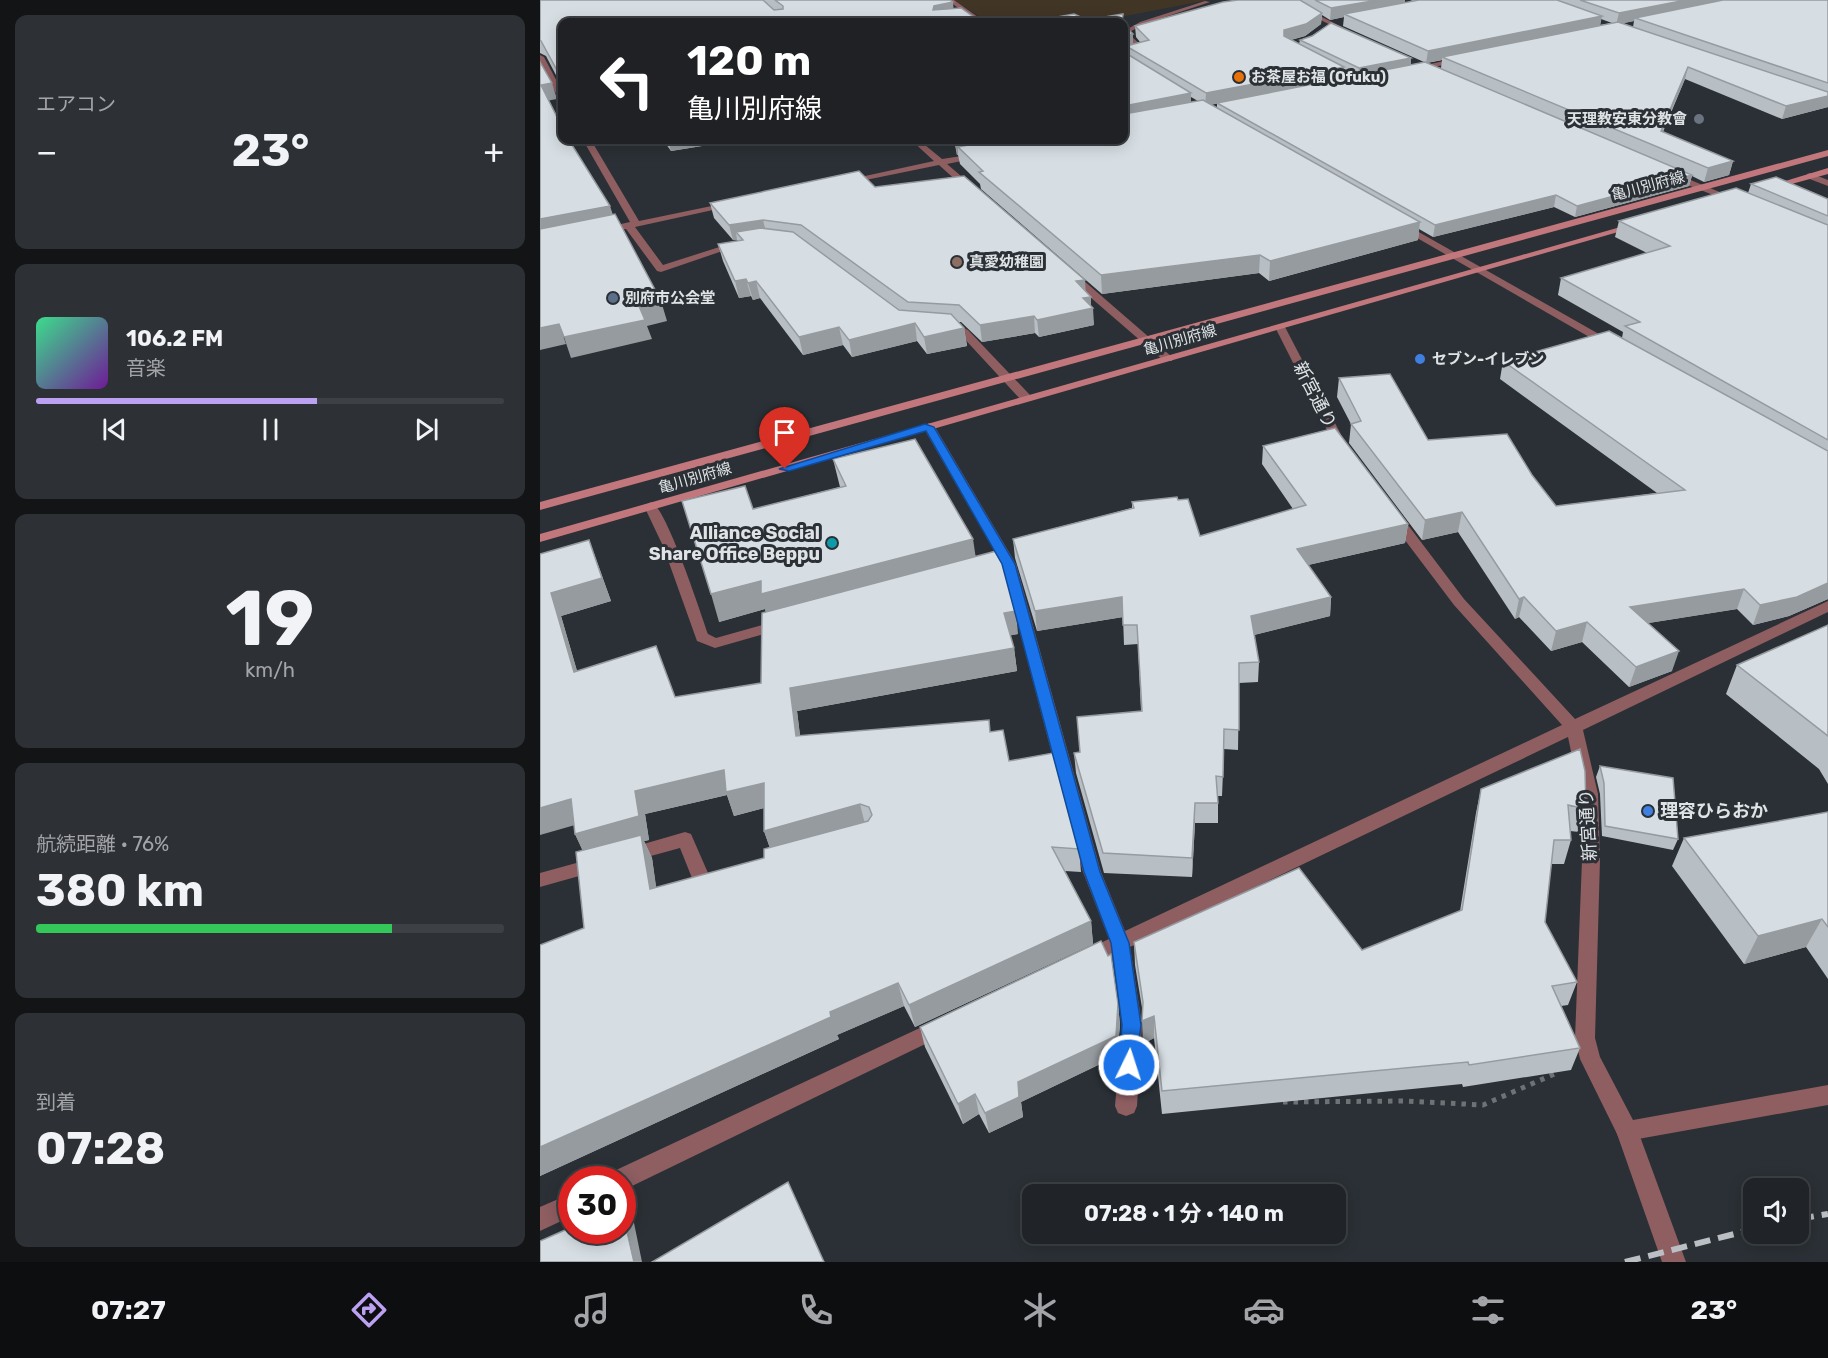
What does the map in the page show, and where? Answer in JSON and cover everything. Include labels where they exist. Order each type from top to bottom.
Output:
[{"type":"main road","name":"亀川別府線","points":[[540,506],[1828,153]]},
{"type":"main road","points":[[1707,205],[1742,198],[1828,171]]},
{"type":"main road","name":"亀川別府線","points":[[540,538],[1650,221]]},
{"type":"street","points":[[950,0],[975,17]]},
{"type":"street","points":[[1128,31],[1142,23],[1207,2]]},
{"type":"street","points":[[1292,3],[1329,24],[1360,37]]},
{"type":"street","points":[[966,18],[975,17]]},
{"type":"street","points":[[1128,53],[1143,51],[1128,35],[1180,20]]},
{"type":"street","points":[[1322,29],[1329,24],[1352,20]]},
{"type":"street","points":[[540,57],[555,83]]},
{"type":"street","points":[[1407,58],[1444,76]]},
{"type":"street","points":[[1400,71],[1468,58]]},
{"type":"street","points":[[1316,60],[1356,80]]},
{"type":"street","points":[[1344,82],[1367,77]]},
{"type":"street","points":[[589,144],[632,225],[661,269],[746,242]]},
{"type":"street","points":[[920,144],[985,201]]},
{"type":"street","points":[[836,183],[984,154]]},
{"type":"street","points":[[1660,171],[1700,187],[1742,198]]},
{"type":"street","points":[[1810,176],[1828,183]]},
{"type":"street","points":[[596,232],[744,202]]},
{"type":"street","points":[[1394,220],[1623,352]]},
{"type":"street","points":[[1066,271],[1167,359]]},
{"type":"street","points":[[938,324],[957,326],[1026,398]]},
{"type":"street","name":"新宮通り","points":[[1280,327],[1341,445],[1353,461]]},
{"type":"street","points":[[929,427],[1003,565],[1092,872],[1120,943],[1132,1025],[1126,1106]]},
{"type":"street","name":"新宮通り","points":[[1384,502],[1459,602],[1574,728],[1589,794],[1591,860],[1585,1038],[1590,1059],[1627,1131],[1674,1262]]},
{"type":"street","points":[[651,506],[670,546],[702,638],[715,643],[794,622]]},
{"type":"street","points":[[1077,963],[1828,606]]},
{"type":"street","points":[[540,880],[685,839],[703,883],[735,873]]},
{"type":"street","points":[[636,1172],[958,1020]]},
{"type":"street","points":[[1627,1131],[1828,1095]]},
{"type":"street","points":[[540,1219],[558,1211]]},
{"type":"path","points":[[1276,1102],[1406,1101],[1483,1105],[1590,1059]]},
{"type":"shaded area","points":[[954,0],[1208,0],[1116,18],[982,18]]},
{"type":"building","points":[[540,0],[763,0],[774,10],[783,9],[783,6],[775,0],[950,0],[953,2],[934,6],[933,10],[961,8],[975,18],[558,18],[558,72],[540,40]]},
{"type":"building","points":[[1300,0],[1322,13],[1306,24],[1284,30],[1284,36],[1344,67],[1206,93],[1128,47],[1149,40],[1135,26],[1223,2]]},
{"type":"building","points":[[1315,0],[1378,0],[1331,8]]},
{"type":"building","points":[[1419,0],[1557,0],[1602,16],[1428,51],[1344,14]]},
{"type":"building","points":[[1580,0],[1686,0],[1619,13]]},
{"type":"building","points":[[1723,0],[1828,0],[1828,83],[1635,18]]},
{"type":"building","points":[[1074,14],[1083,18],[1052,18]]},
{"type":"building","points":[[1123,14],[1122,18],[1099,18]]},
{"type":"building","points":[[1618,22],[1828,92],[1828,96],[1786,106],[1688,67],[1661,131],[1733,161],[1708,168],[1442,57]]},
{"type":"building","points":[[1331,23],[1411,58],[1359,68],[1300,40],[1312,36]]},
{"type":"building","points":[[1128,54],[1191,93],[1128,105]]},
{"type":"building","points":[[540,62],[552,83],[541,85],[558,119],[558,144],[571,144],[610,206],[540,219]]},
{"type":"building","points":[[1425,62],[1692,175],[1577,206],[1556,195],[1435,225],[1217,103]]},
{"type":"building","points":[[1203,100],[1420,222],[1270,261],[1260,255],[1101,275],[979,172],[983,171],[958,147],[973,144],[1128,144],[1128,113]]},
{"type":"building","points":[[859,171],[875,187],[964,176],[1085,280],[1076,281],[1091,297],[1083,298],[1093,308],[1037,320],[1034,316],[980,325],[959,305],[908,302],[801,225],[763,220],[729,225],[710,203]]},
{"type":"building","points":[[1776,177],[1828,199],[1828,216],[1751,184]]},
{"type":"building","points":[[1736,188],[1828,225],[1828,440],[1625,326],[1640,322],[1561,278],[1670,246],[1619,221]]},
{"type":"building","name":"別府市公会堂","points":[[615,214],[661,301],[639,306],[645,320],[564,337],[559,324],[540,328],[540,229]]},
{"type":"building","points":[[761,228],[793,232],[899,310],[951,314],[964,328],[924,337],[915,323],[849,340],[839,327],[799,337],[756,281],[748,283],[746,279],[735,281],[718,244],[743,240],[736,232]]},
{"type":"building","points":[[1609,331],[1828,451],[1828,583],[1797,597],[1760,605],[1744,589],[1630,607],[1679,651],[1636,667],[1587,622],[1556,631],[1524,597],[1519,599],[1462,512],[1425,520],[1351,424],[1361,421],[1339,378],[1390,374],[1428,440],[1507,434],[1532,475],[1556,506],[1685,490],[1503,361]]},
{"type":"building","points":[[1335,428],[1408,524],[1297,549],[1331,597],[1251,616],[1259,662],[1239,663],[1239,730],[1224,729],[1223,777],[1216,776],[1218,803],[1195,803],[1192,858],[1103,853],[1074,753],[1080,752],[1077,717],[1142,711],[1137,625],[1123,625],[1122,597],[1035,611],[1013,539],[1134,508],[1132,502],[1177,497],[1178,500],[1188,499],[1200,536],[1306,505],[1263,446]]},
{"type":"building","points":[[915,439],[973,539],[761,594],[761,581],[711,594],[682,501],[745,486],[753,509],[846,486],[833,459]]},
{"type":"building","points":[[589,540],[602,578],[551,593],[574,672],[656,646],[675,697],[761,683],[762,613],[1000,550],[1016,611],[1004,613],[1014,648],[790,688],[796,736],[989,720],[990,732],[1003,730],[1009,761],[1053,753],[1079,849],[1052,847],[1091,921],[909,1005],[898,983],[830,1012],[831,1017],[540,1147],[540,945],[584,928],[576,852],[641,835],[650,889],[764,858],[764,849],[868,821],[872,815],[869,807],[860,804],[764,831],[764,783],[726,792],[724,770],[635,791],[639,816],[575,834],[571,799],[540,808],[540,554]]},
{"type":"building","points":[[1828,625],[1828,736],[1737,665]]},
{"type":"building","points":[[1580,749],[1585,771],[1586,809],[1568,805],[1571,840],[1554,840],[1545,922],[1577,982],[1552,986],[1580,1048],[1469,1065],[1468,1062],[1162,1091],[1154,1016],[1142,1021],[1143,1002],[1134,942],[1299,868],[1362,950],[1462,910],[1481,789]]},
{"type":"building","points":[[1600,766],[1673,778],[1678,839],[1605,826],[1604,783]]},
{"type":"building","points":[[1828,812],[1828,927],[1822,919],[1758,936],[1684,838]]},
{"type":"building","points":[[1101,941],[1108,956],[1111,954],[1118,1004],[1116,1036],[1018,1082],[1019,1097],[985,1113],[975,1094],[958,1104],[920,1027]]},
{"type":"building","points":[[788,1182],[824,1262],[652,1262]]},
{"type":"building","points":[[558,1233],[558,1244],[630,1244],[634,1262],[540,1262],[540,1241]]},
{"type":"railway","points":[[1809,1217],[1828,1214]]},
{"type":"railway","points":[[1625,1262],[1743,1232]]},
{"type":"place","name":"お茶屋お福 (Ofuku)","points":[[1239,77]]},
{"type":"place","name":"天理教安東分教會","points":[[1699,119]]},
{"type":"place","name":"真愛幼稚園","points":[[957,262]]},
{"type":"place","name":"別府市公会堂","points":[[613,298]]},
{"type":"place","name":"セブン-イレブン","points":[[1420,359]]},
{"type":"place","name":"Alliance Social Share Office Beppu","points":[[832,543]]},
{"type":"place","name":"理容ひらおか","points":[[1648,811]]},
{"type":"route","points":[[785,469],[929,427],[1009,564],[1036,657],[1092,872],[1120,943],[1132,1025],[1129,1065]]}]
